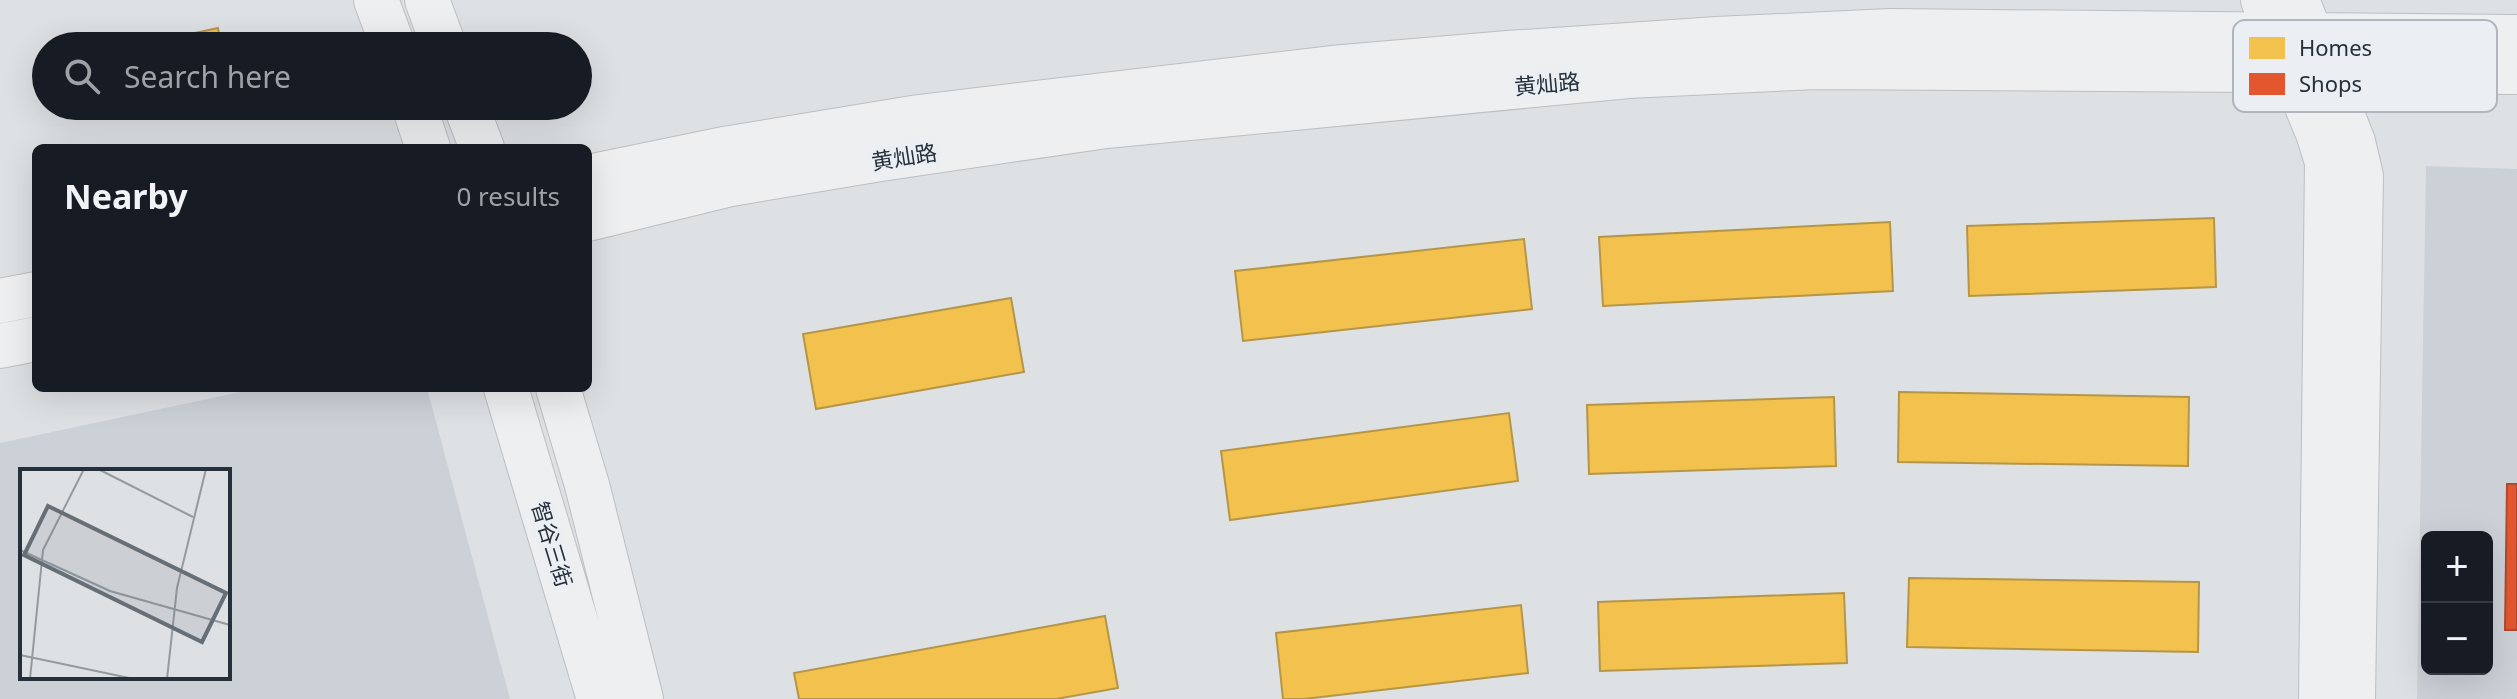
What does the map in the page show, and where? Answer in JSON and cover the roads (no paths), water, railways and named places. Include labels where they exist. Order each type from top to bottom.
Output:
[{"type":"street","points":[[376,0],[388,32]]},
{"type":"street","points":[[427,0],[439,32]]},
{"type":"street","name":"黄灿路","points":[[592,176],[724,149],[919,117],[1332,68],[1717,39],[1890,31],[2233,34]]},
{"type":"street","name":"黄灿路","points":[[2497,37],[2517,37]]},
{"type":"street","name":"黄灿路","points":[[592,218],[731,184],[1106,126],[1628,76],[1816,67],[2233,39]]},
{"type":"street","name":"黄灿路","points":[[2497,69],[2517,72]]},
{"type":"street","points":[[2313,112],[2328,175],[2321,699]]},
{"type":"street","points":[[2336,112],[2353,142],[2361,176],[2353,699]]},
{"type":"street","points":[[419,120],[427,144]]},
{"type":"street","points":[[471,120],[480,144]]},
{"type":"street","points":[[0,301],[32,295]]},
{"type":"street","points":[[0,346],[32,340]]},
{"type":"street","name":"智谷三街","points":[[507,392],[599,699]]},
{"type":"street","name":"智谷三街","points":[[559,392],[587,485],[641,699]]}]
